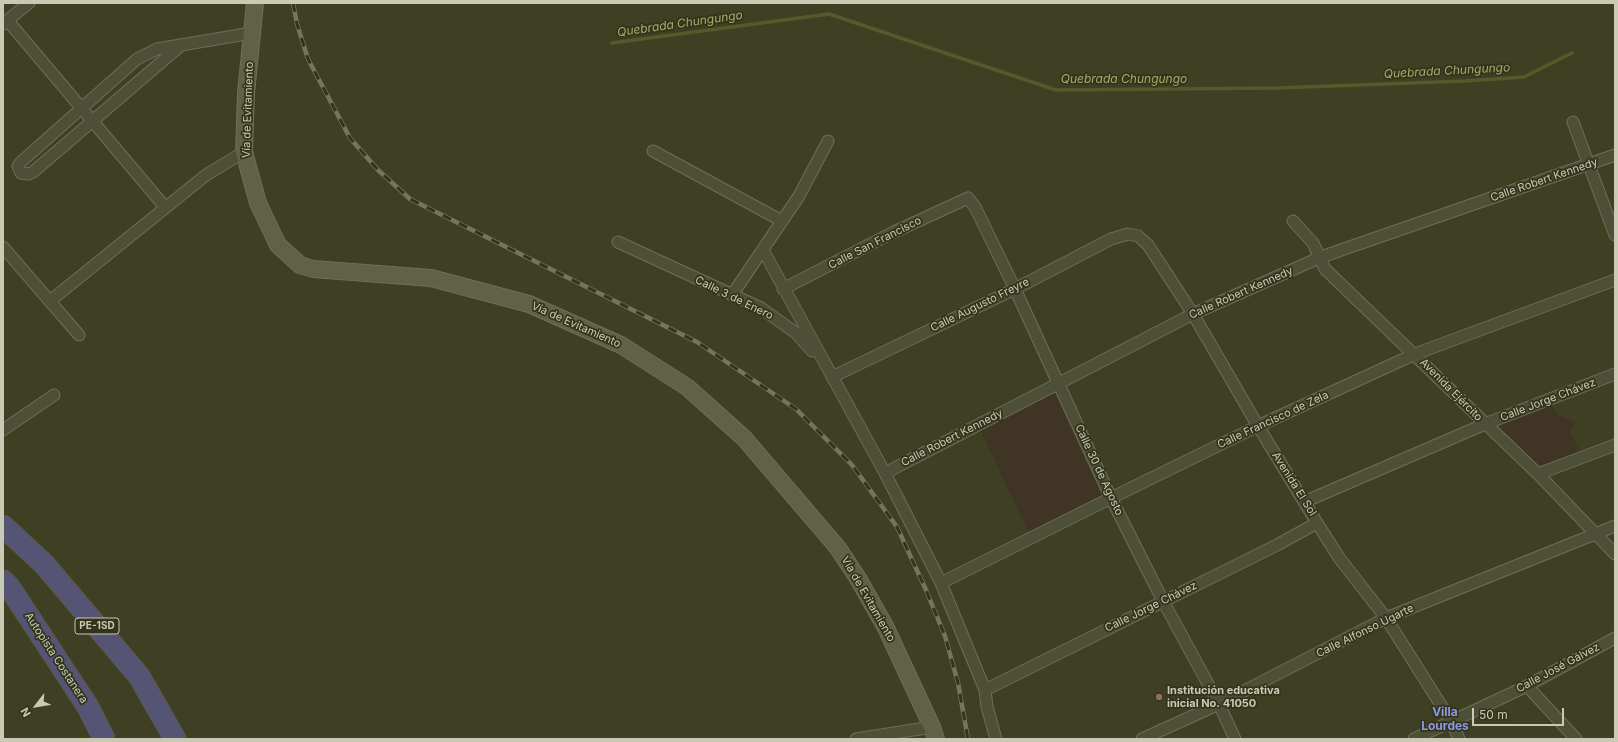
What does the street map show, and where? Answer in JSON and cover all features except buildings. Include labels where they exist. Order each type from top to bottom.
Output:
[{"type":"highway","name":"PE-1SD","points":[[3,526],[44,564],[139,676],[175,739]]},
{"type":"highway","name":"Autopista Costanera","points":[[5,587],[88,707],[104,739]]},
{"type":"main road","name":"Vía de Evitamiento","points":[[255,3],[246,93],[244,152],[258,203],[278,246],[300,264],[313,269],[431,278],[529,304],[621,345],[687,387],[744,438],[838,548],[859,580],[886,628],[934,733]]},
{"type":"street","points":[[29,3],[5,23],[82,107],[165,207]]},
{"type":"street","points":[[180,46],[33,172],[29,174],[21,173],[18,166],[21,162],[137,60],[157,49],[252,33]]},
{"type":"street","points":[[1573,122],[1615,235]]},
{"type":"street","points":[[732,295],[763,250],[812,173],[828,141]]},
{"type":"street","points":[[653,151],[782,221]]},
{"type":"street","points":[[50,301],[206,175],[244,152]]},
{"type":"street","name":"Calle Robert Kennedy","points":[[885,473],[1193,314],[1321,257],[1615,155]]},
{"type":"street","name":"Calle San Francisco","points":[[783,289],[892,233],[968,198]]},
{"type":"street","name":"Calle 30 de Agosto","points":[[968,198],[975,206],[1015,289],[1111,498],[1163,601],[1219,704],[1235,739]]},
{"type":"street","name":"Avenida Ejército","points":[[1293,221],[1313,243],[1321,257],[1325,269],[1538,474],[1615,554]]},
{"type":"street","name":"Calle Augusto Freyre","points":[[832,377],[1015,289],[1111,239],[1128,234]]},
{"type":"street","name":"Avenida El Sol","points":[[1128,234],[1138,236],[1148,245],[1193,314],[1258,426],[1317,523],[1340,558],[1386,618],[1451,721],[1459,739]]},
{"type":"street","name":"Calle 3 de Enero","points":[[618,242],[761,308],[796,333],[808,345],[832,377]]},
{"type":"street","points":[[3,247],[79,336]]},
{"type":"street","points":[[763,250],[885,473],[941,583],[985,690],[987,707],[996,739]]},
{"type":"street","name":"Calle Francisco de Zela","points":[[941,583],[1258,426],[1415,354],[1615,280]]},
{"type":"street","name":"Calle Jorge Chávez","points":[[1304,502],[1485,424],[1615,374]]},
{"type":"street","points":[[3,430],[54,395]]},
{"type":"street","points":[[1538,474],[1615,445]]},
{"type":"street","name":"Calle Jorge Chávez","points":[[985,690],[1277,545],[1317,523]]},
{"type":"street","name":"Calle Alfonso Ugarte","points":[[1142,739],[1219,704],[1386,618],[1615,526]]},
{"type":"street","name":"Calle José Gálvez","points":[[1414,739],[1527,686],[1615,638]]},
{"type":"street","points":[[1527,686],[1576,739]]},
{"type":"street","points":[[856,739],[934,733]]},
{"type":"shaded area","points":[[1054,391],[1106,497],[1029,533],[980,429]]},
{"type":"shaded area","points":[[1551,404],[1559,416],[1575,422],[1570,433],[1580,451],[1538,466],[1499,430],[1499,424]]},
{"type":"waterway","name":"Quebrada Chungungo","points":[[612,43],[829,14],[1056,90],[1277,88],[1465,81],[1524,77],[1572,53]]},
{"type":"railway","points":[[293,3],[297,24],[308,59],[350,138],[378,170],[410,199],[697,342],[796,409],[852,465],[897,527],[926,590],[945,636],[958,683],[968,739]]},
{"type":"place","name":"Institución educativa inicial No. 41050","points":[[1159,697]]},
{"type":"district","name":"Villa Lourdes","points":[[1445,719]]}]
